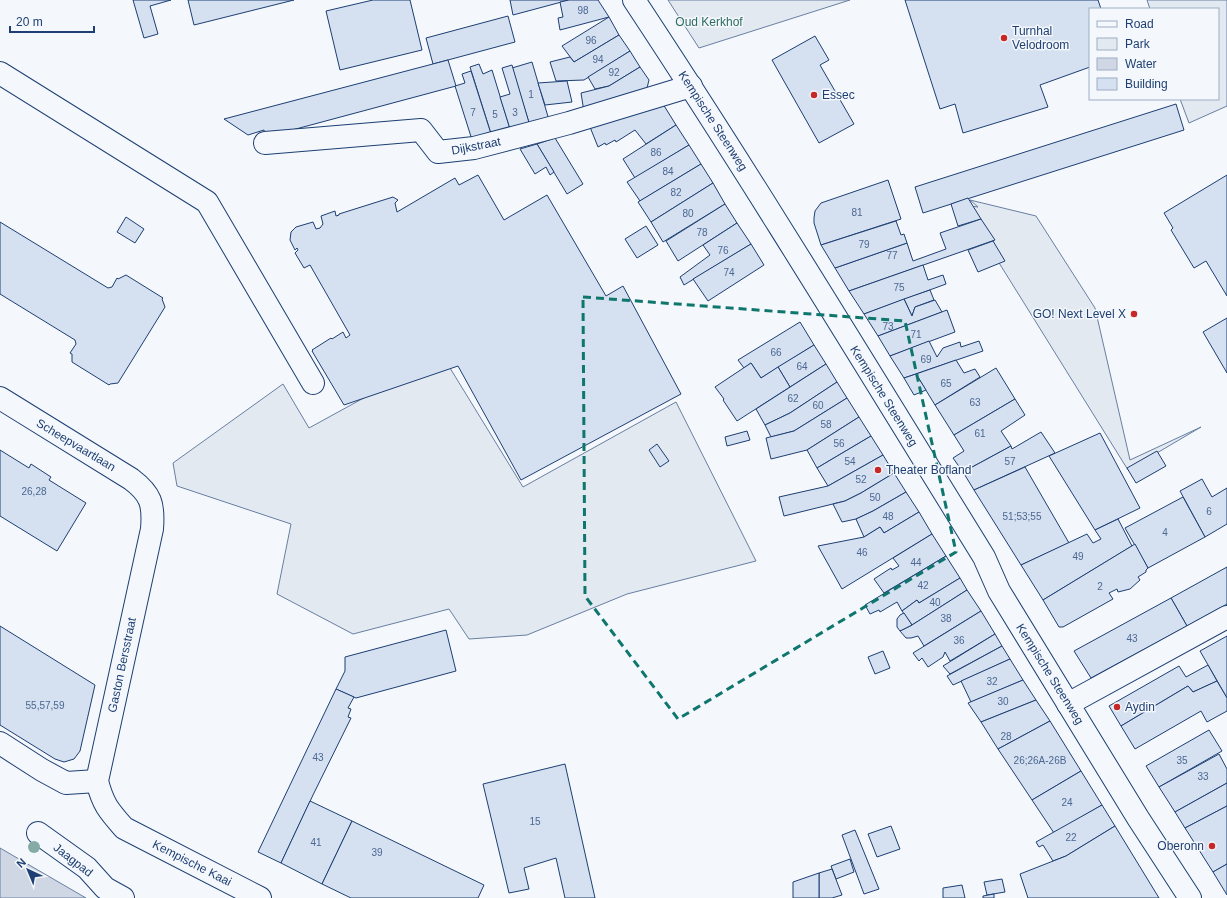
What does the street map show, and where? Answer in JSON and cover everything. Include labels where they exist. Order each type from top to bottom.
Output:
[{"type":"street","name":"Kempische Steenweg","points":[[634,0],[691,86],[984,557],[999,592],[1138,818],[1190,898]]},
{"type":"street","points":[[0,73],[207,202],[313,383]]},
{"type":"street","name":"Dijkstraat","points":[[265,142],[421,130],[438,152],[474,148],[569,123],[691,86]]},
{"type":"street","name":"Scheepvaartlaan","points":[[0,398],[131,479],[140,486],[148,496]]},
{"type":"street","name":"Gaston Bersstraat","points":[[124,828],[111,814],[102,800],[97,781],[152,529],[154,515],[152,504],[148,496]]},
{"type":"street","points":[[1068,704],[1227,617]]},
{"type":"street","points":[[0,743],[42,770],[66,783],[97,781]]},
{"type":"street","name":"Kempische Kaai","points":[[124,828],[260,898]]},
{"type":"street","name":"Jaagpad","points":[[38,834],[87,868],[114,893]]},
{"type":"highlighted area","points":[[583,297],[905,321],[956,552],[678,719],[585,596]]},
{"type":"green space","name":"Oud Kerkhof","points":[[668,0],[850,0],[699,48]]},
{"type":"green space","points":[[1147,0],[1227,0],[1227,106],[1189,123],[1180,100],[1219,100],[1219,8],[1150,8]]},
{"type":"green space","points":[[970,200],[1036,216],[1095,308],[1130,460],[1201,427],[1128,470],[963,205],[978,207]]},
{"type":"green space","points":[[442,355],[523,487],[676,402],[756,561],[627,594],[527,635],[469,639],[449,609],[353,634],[277,594],[291,524],[177,486],[173,463],[283,384],[309,428]]},
{"type":"water","points":[[0,848],[86,898],[0,898]]},
{"type":"building","points":[[133,0],[171,0],[150,6],[158,34],[144,38]]},
{"type":"building","points":[[188,0],[294,0],[194,25]]},
{"type":"building","points":[[373,0],[410,0],[422,50],[340,70],[326,11]]},
{"type":"building","points":[[510,0],[569,0],[513,15]]},
{"type":"building","points":[[569,0],[598,0],[609,17],[560,30],[558,18],[563,17],[560,2]]},
{"type":"building","name":"Turnhal Velodroom","points":[[905,0],[1098,0],[1101,8],[1089,8],[1089,67],[1040,85],[1048,107],[963,133],[955,104],[940,109]]},
{"type":"building","points":[[508,16],[515,42],[433,64],[426,38]]},
{"type":"building","points":[[609,17],[619,35],[574,62],[562,46]]},
{"type":"building","points":[[619,35],[630,51],[584,80],[556,81],[550,62],[570,57],[574,62]]},
{"type":"building","name":"Essec","points":[[815,36],[829,60],[820,65],[854,124],[819,143],[772,60]]},
{"type":"building","points":[[630,51],[640,67],[609,86],[595,89],[588,77]]},
{"type":"building","points":[[448,60],[456,86],[266,137],[264,130],[248,135],[224,119]]},
{"type":"building","points":[[532,62],[549,120],[530,126],[512,68]]},
{"type":"building","points":[[479,64],[483,74],[492,70],[511,132],[492,137],[470,67]]},
{"type":"building","points":[[512,65],[530,126],[511,132],[500,97],[510,94],[502,68]]},
{"type":"building","points":[[640,67],[649,80],[647,88],[584,112],[581,93],[609,86]]},
{"type":"building","points":[[471,71],[492,137],[473,143],[455,86],[465,83],[462,74]]},
{"type":"building","points":[[567,81],[572,102],[545,105],[538,83]]},
{"type":"building","points":[[663,104],[676,125],[646,144],[635,130],[616,142],[615,140],[598,147],[590,127]]},
{"type":"building","points":[[1176,104],[1184,130],[923,213],[915,187]]},
{"type":"building","points":[[676,125],[689,145],[635,178],[623,159]]},
{"type":"building","points":[[555,138],[583,184],[567,194],[537,144]]},
{"type":"building","points":[[537,144],[554,172],[550,175],[546,167],[535,174],[520,149]]},
{"type":"building","points":[[689,145],[701,164],[640,201],[627,182]]},
{"type":"building","points":[[701,164],[713,183],[651,222],[638,202]]},
{"type":"building","points":[[478,175],[504,220],[547,195],[606,296],[623,286],[681,394],[521,480],[458,366],[344,405],[312,350],[343,332],[346,338],[350,335],[310,265],[304,268],[295,253],[298,250],[297,248],[295,250],[290,240],[291,232],[296,227],[313,222],[316,229],[320,228],[323,224],[321,216],[335,211],[336,216],[393,197],[398,200],[395,203],[397,212],[455,178],[459,185]]},
{"type":"building","points":[[1227,175],[1227,296],[1206,261],[1194,268],[1171,230],[1173,228],[1164,213]]},
{"type":"building","points":[[888,180],[901,219],[821,245],[814,223],[814,218],[815,211],[821,203]]},
{"type":"building","points":[[713,183],[725,204],[663,242],[651,222]]},
{"type":"building","points":[[968,198],[981,219],[958,226],[951,204]]},
{"type":"building","points":[[725,204],[737,223],[678,261],[666,241]]},
{"type":"building","points":[[126,217],[144,229],[135,243],[117,232]]},
{"type":"building","points":[[981,219],[995,240],[849,291],[835,268],[907,243],[913,261],[946,249],[940,233]]},
{"type":"building","points":[[896,221],[901,235],[904,234],[907,243],[835,268],[821,245]]},
{"type":"building","points":[[0,222],[108,288],[112,287],[117,278],[118,279],[126,275],[163,298],[165,307],[118,383],[109,385],[72,362],[72,354],[70,353],[76,344],[75,340],[0,294]]},
{"type":"building","points":[[737,223],[751,244],[684,285],[680,277],[710,255],[703,245]]},
{"type":"building","points":[[646,226],[658,245],[637,258],[625,239]]},
{"type":"building","points":[[993,241],[1005,261],[978,272],[968,250]]},
{"type":"building","points":[[751,244],[764,265],[708,301],[693,279]]},
{"type":"building","points":[[923,265],[928,280],[943,275],[946,284],[864,314],[849,291]]},
{"type":"building","points":[[930,290],[934,300],[915,307],[912,316],[904,299]]},
{"type":"building","points":[[904,299],[912,316],[915,307],[935,300],[942,312],[878,336],[864,314]]},
{"type":"building","points":[[947,310],[955,332],[890,356],[878,336]]},
{"type":"building","points":[[1227,318],[1227,373],[1203,332]]},
{"type":"building","points":[[800,322],[814,345],[761,378],[751,363],[744,368],[738,360]]},
{"type":"building","points":[[929,341],[937,357],[943,348],[960,342],[961,347],[979,341],[983,351],[904,378],[890,356]]},
{"type":"building","points":[[814,345],[826,364],[790,387],[778,367]]},
{"type":"building","points":[[956,360],[964,373],[975,369],[980,377],[935,405],[916,374]]},
{"type":"building","points":[[751,363],[761,378],[778,367],[790,387],[737,421],[715,387]]},
{"type":"building","points":[[826,364],[837,382],[790,413],[765,425],[756,409]]},
{"type":"building","points":[[996,368],[1015,399],[954,435],[935,405]]},
{"type":"building","points":[[916,374],[926,390],[914,395],[904,378]]},
{"type":"building","points":[[837,382],[847,398],[794,431],[771,437],[765,425],[790,413]]},
{"type":"building","points":[[847,398],[859,417],[807,450],[771,459],[766,438],[794,431]]},
{"type":"building","points":[[1015,399],[1025,415],[1001,431],[1011,446],[963,472],[953,458],[964,451],[954,435]]},
{"type":"building","points":[[859,417],[871,436],[817,468],[807,450]]},
{"type":"building","points":[[747,431],[750,440],[727,446],[725,437]]},
{"type":"building","points":[[1041,432],[1055,453],[974,490],[963,472],[1011,446],[1012,449]]},
{"type":"building","points":[[1100,433],[1140,508],[1095,530],[1049,456]]},
{"type":"building","points":[[871,436],[883,455],[828,486],[817,468]]},
{"type":"building","points":[[657,444],[669,461],[660,467],[649,450]]},
{"type":"building","points":[[0,450],[29,468],[31,464],[51,477],[49,480],[86,503],[57,551],[0,516]]},
{"type":"building","points":[[1157,451],[1166,466],[1136,483],[1127,468]]},
{"type":"building","points":[[883,455],[894,473],[845,501],[784,516],[779,497],[828,486]]},
{"type":"building","points":[[1025,467],[1069,543],[1021,565],[974,490]]},
{"type":"building","points":[[894,473],[906,492],[856,519],[842,522],[833,504],[845,501],[861,493]]},
{"type":"building","points":[[1202,479],[1212,497],[1227,488],[1227,524],[1205,537],[1180,491]]},
{"type":"building","points":[[906,492],[919,512],[884,533],[880,527],[864,537],[856,519]]},
{"type":"building","points":[[1183,497],[1205,537],[1148,568],[1125,528]]},
{"type":"building","points":[[919,512],[932,534],[842,589],[818,546],[864,537],[880,527],[884,533]]},
{"type":"building","points":[[1118,519],[1132,546],[1043,600],[1021,565],[1087,534],[1093,543],[1101,539],[1095,530]]},
{"type":"building","points":[[932,534],[946,556],[884,593],[874,579],[891,568],[892,570],[899,566],[893,558]]},
{"type":"building","points":[[1135,544],[1148,568],[1146,572],[1138,577],[1140,580],[1130,589],[1118,592],[1117,589],[1109,593],[1113,599],[1063,627],[1059,627],[1043,600]]},
{"type":"building","points":[[946,556],[960,578],[919,603],[917,600],[902,611],[897,602],[880,612],[879,610],[870,614],[865,605]]},
{"type":"building","points":[[1227,567],[1227,604],[1187,626],[1171,598]]},
{"type":"building","points":[[960,578],[967,590],[912,625],[902,611],[917,600],[919,603]]},
{"type":"building","points":[[967,590],[981,611],[924,646],[918,636],[906,638],[900,631],[912,625]]},
{"type":"building","points":[[1171,598],[1187,626],[1091,678],[1074,651]]},
{"type":"building","points":[[981,611],[995,634],[950,661],[945,652],[943,657],[928,667],[922,658],[919,661],[913,653]]},
{"type":"building","points":[[904,613],[912,625],[900,631],[897,627],[897,619]]},
{"type":"building","points":[[0,626],[95,685],[80,751],[74,759],[64,762],[55,759],[0,725]]},
{"type":"building","points":[[446,630],[456,671],[356,698],[336,689],[345,671],[345,657]]},
{"type":"building","points":[[995,634],[1002,646],[950,674],[943,666]]},
{"type":"building","points":[[1227,636],[1227,698],[1200,651]]},
{"type":"building","points":[[1002,646],[1010,659],[953,685],[947,676]]},
{"type":"building","points":[[883,651],[890,668],[875,674],[868,657]]},
{"type":"building","points":[[1010,659],[1023,680],[971,702],[961,681]]},
{"type":"building","points":[[1208,665],[1217,681],[1193,692],[1188,686],[1121,726],[1109,706],[1179,666],[1186,677]]},
{"type":"building","points":[[1023,680],[1036,700],[981,722],[968,703]]},
{"type":"building","points":[[1217,681],[1227,698],[1227,711],[1207,722],[1201,711],[1135,749],[1121,726],[1188,686],[1193,692]]},
{"type":"building","points":[[336,689],[354,697],[348,708],[351,709],[348,717],[351,718],[281,863],[258,852]]},
{"type":"building","points":[[1036,700],[1050,721],[998,749],[981,722]]},
{"type":"building","points":[[1050,721],[1081,771],[1032,800],[998,749]]},
{"type":"building","points":[[1209,730],[1222,751],[1159,787],[1146,766]]},
{"type":"building","points":[[1219,754],[1227,769],[1227,783],[1175,812],[1159,787]]},
{"type":"building","points":[[565,764],[595,898],[565,898],[556,858],[524,868],[529,889],[509,893],[483,784]]},
{"type":"building","points":[[1081,771],[1102,805],[1054,833],[1032,800]]},
{"type":"building","points":[[1227,783],[1227,806],[1185,828],[1175,812]]},
{"type":"building","points":[[310,801],[352,821],[322,884],[281,863]]},
{"type":"building","points":[[1102,805],[1115,826],[1066,856],[1053,861],[1043,845],[1039,847],[1036,842]]},
{"type":"building","name":"Oberonn","points":[[1227,806],[1227,864],[1213,872],[1185,828]]},
{"type":"building","points":[[352,821],[484,885],[478,898],[351,898],[322,884]]},
{"type":"building","points":[[891,826],[900,849],[877,857],[868,834]]},
{"type":"building","points":[[1115,826],[1159,898],[1028,898],[1020,874],[1066,856]]},
{"type":"building","points":[[855,830],[879,889],[864,894],[842,835]]},
{"type":"building","points":[[850,859],[854,872],[836,879],[831,866]]},
{"type":"building","points":[[1227,864],[1227,895],[1213,872]]},
{"type":"building","points":[[832,869],[842,895],[832,898],[819,898],[819,873]]},
{"type":"building","points":[[819,873],[819,898],[793,898],[793,882]]},
{"type":"building","points":[[1002,879],[1005,892],[987,895],[984,882]]},
{"type":"building","points":[[962,885],[965,898],[943,898],[943,888]]},
{"type":"building","points":[[994,894],[994,898],[983,898],[983,896]]},
{"type":"place","name":"Turnhal Velodroom","points":[[1004,38]]},
{"type":"place","name":"Essec","points":[[814,95]]},
{"type":"place","name":"GO! Next Level X","points":[[1134,314]]},
{"type":"place","name":"Theater Bofland","points":[[878,470]]},
{"type":"place","name":"Aydin","points":[[1117,707]]},
{"type":"place","name":"Oberonn","points":[[1212,846]]}]
